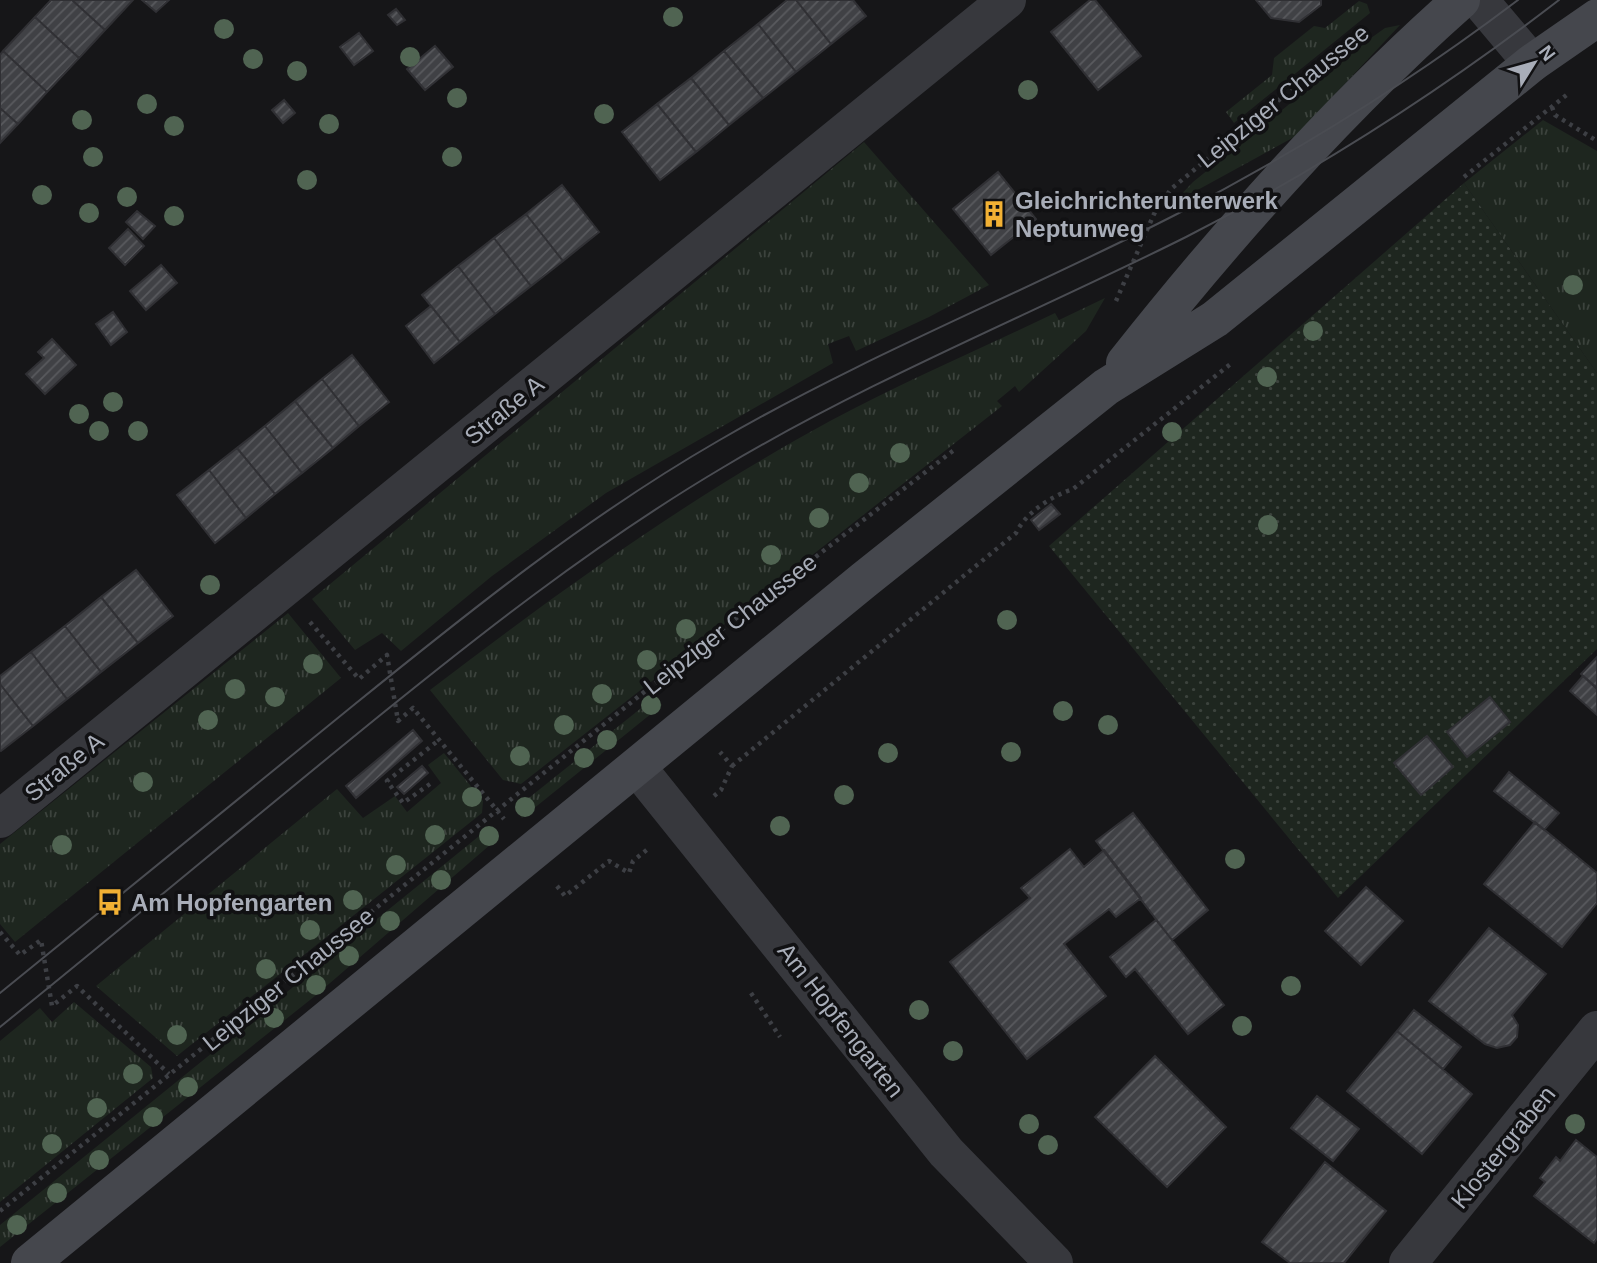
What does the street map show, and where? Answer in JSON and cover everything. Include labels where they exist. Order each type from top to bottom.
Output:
[{"type":"main road","name":"Leipziger Chaussee","points":[[1106,387],[1194,275],[1390,63],[1461,0]]},
{"type":"main road","name":"Leipziger Chaussee","points":[[30,1263],[1106,387],[1214,318],[1532,64],[1597,18]]},
{"type":"street","name":"Straße A","points":[[0,819],[1007,0]]},
{"type":"street","points":[[1479,0],[1532,64]]},
{"type":"street","name":"Am Hopfengarten","points":[[637,767],[946,1152],[981,1192],[1054,1263]]},
{"type":"street","name":"Klostergraben","points":[[1408,1263],[1597,1030]]},
{"type":"path","name":"Leipziger Chaussee","points":[[1114,304],[1132,271],[1154,214],[1171,189],[1362,31]]},
{"type":"path","points":[[1532,64],[1548,91],[1555,115],[1597,141]]},
{"type":"path","points":[[1454,185],[1552,107]]},
{"type":"path","points":[[732,766],[1016,533],[1021,523],[1056,494],[1073,489],[1237,359]]},
{"type":"path","name":"Leipziger Chaussee","points":[[0,1211],[721,630],[959,446]]},
{"type":"path","points":[[283,589],[359,679],[387,655],[398,721],[413,708],[497,811]]},
{"type":"path","points":[[430,784],[403,803],[387,781],[439,740]]},
{"type":"path","points":[[554,882],[565,896],[609,861],[629,873]]},
{"type":"path","points":[[0,932],[20,956],[41,940],[52,1006],[77,986],[169,1074]]},
{"type":"path","points":[[751,993],[780,1037]]},
{"type":"green space","points":[[1359,1],[1367,4],[1370,13],[1234,123],[1226,112],[1272,75],[1274,58],[1314,26],[1325,28]]},
{"type":"green space","points":[[1400,25],[1296,136],[1172,204],[1193,182],[1371,38],[1385,28]]},
{"type":"green space","points":[[1543,120],[1597,151],[1597,373],[1464,183]]},
{"type":"green space","points":[[864,142],[989,285],[856,351],[849,336],[828,344],[833,363],[606,493],[492,576],[401,651],[382,633],[355,650],[312,599]]},
{"type":"green space","points":[[1464,183],[1597,373],[1597,649],[1338,898],[1049,546]]},
{"type":"green space","points":[[1105,298],[1086,331],[1019,392],[1015,386],[997,401],[1002,406],[521,784],[503,780],[430,690],[625,548],[777,451],[885,393],[1055,313],[1059,320]]},
{"type":"green space","points":[[288,613],[341,678],[15,942],[0,924],[0,844]]},
{"type":"green space","points":[[655,697],[662,705],[522,818],[515,809]]},
{"type":"green space","points":[[444,753],[483,801],[482,813],[177,1056],[96,986],[337,789],[363,818],[395,796],[407,812],[441,783],[428,765]]},
{"type":"green space","points":[[489,828],[498,838],[315,996],[0,1247],[0,1225]]},
{"type":"green space","points":[[74,1002],[151,1067],[153,1078],[0,1202],[0,1041],[40,1008],[52,1022]]},
{"type":"building","points":[[51,0],[72,0],[105,30],[79,58],[35,17]]},
{"type":"building","points":[[72,0],[133,0],[105,30]]},
{"type":"building","points":[[142,0],[169,0],[156,12]]},
{"type":"building","points":[[787,0],[796,0],[831,44],[796,72],[758,24]]},
{"type":"building","points":[[796,0],[853,0],[866,16],[831,44]]},
{"type":"building","points":[[1090,0],[1095,0],[1141,56],[1098,90],[1051,32]]},
{"type":"building","points":[[1256,0],[1321,0],[1321,5],[1299,22],[1271,18]]},
{"type":"building","points":[[396,9],[405,20],[397,25],[388,15]]},
{"type":"building","points":[[35,17],[79,58],[47,92],[3,51]]},
{"type":"building","points":[[758,24],[796,72],[763,98],[724,51]]},
{"type":"building","points":[[359,33],[373,51],[354,65],[340,47]]},
{"type":"building","points":[[435,46],[453,67],[425,90],[407,69]]},
{"type":"building","points":[[3,51],[47,92],[18,124],[0,108],[0,55]]},
{"type":"building","points":[[724,51],[763,98],[729,125],[691,78]]},
{"type":"building","points":[[691,78],[729,125],[696,152],[657,104]]},
{"type":"building","points":[[284,100],[295,113],[283,123],[272,110]]},
{"type":"building","points":[[657,104],[696,152],[660,180],[622,132]]},
{"type":"building","points":[[0,108],[18,124],[0,143]]},
{"type":"building","name":"Gleichrichterunterwerk Neptunweg","points":[[998,172],[1036,219],[991,255],[953,209]]},
{"type":"building","points":[[562,185],[599,232],[563,261],[526,214]]},
{"type":"building","points":[[137,211],[155,226],[143,239],[126,222]]},
{"type":"building","points":[[526,214],[563,261],[531,286],[494,238]]},
{"type":"building","points":[[128,229],[144,246],[125,265],[109,248]]},
{"type":"building","points":[[494,238],[531,286],[495,314],[458,266]]},
{"type":"building","points":[[161,265],[177,283],[146,310],[130,291]]},
{"type":"building","points":[[458,266],[495,314],[460,342],[422,295]]},
{"type":"building","points":[[431,306],[460,342],[434,363],[406,326]]},
{"type":"building","points":[[113,312],[127,332],[111,345],[96,324]]},
{"type":"building","points":[[52,339],[76,365],[45,394],[26,374],[44,358],[38,352]]},
{"type":"building","points":[[352,355],[389,402],[359,426],[322,379]]},
{"type":"building","points":[[322,379],[359,426],[333,448],[295,401]]},
{"type":"building","points":[[295,401],[333,448],[302,473],[265,426]]},
{"type":"building","points":[[265,426],[302,473],[275,494],[237,448]]},
{"type":"building","points":[[237,448],[275,494],[246,518],[209,470]]},
{"type":"building","points":[[209,470],[246,518],[215,543],[177,495]]},
{"type":"building","points":[[1051,504],[1060,514],[1039,530],[1031,520]]},
{"type":"building","points":[[136,570],[173,616],[138,643],[101,597]]},
{"type":"building","points":[[101,597],[138,643],[101,672],[65,626]]},
{"type":"building","points":[[65,626],[101,672],[67,699],[31,652]]},
{"type":"building","points":[[31,652],[67,699],[33,726],[0,684],[0,676]]},
{"type":"building","points":[[1597,657],[1597,686],[1596,687],[1581,674]]},
{"type":"building","points":[[1583,676],[1597,689],[1597,715],[1570,691]]},
{"type":"building","points":[[0,684],[33,726],[1,751],[0,750]]},
{"type":"building","points":[[1490,697],[1510,722],[1467,757],[1447,732]]},
{"type":"building","points":[[413,730],[422,741],[356,798],[346,786]]},
{"type":"building","points":[[1427,736],[1453,767],[1421,795],[1394,763]]},
{"type":"building","points":[[422,766],[428,773],[404,794],[397,787]]},
{"type":"building","points":[[1509,772],[1559,813],[1544,830],[1494,791]]},
{"type":"building","points":[[1133,813],[1208,910],[1172,940],[1096,841]]},
{"type":"building","points":[[1535,822],[1597,873],[1597,903],[1562,947],[1484,884]]},
{"type":"building","points":[[1070,849],[1084,867],[1104,850],[1141,898],[1116,917],[1109,909],[1064,944],[1106,996],[1027,1059],[950,962],[1030,898],[1021,888]]},
{"type":"building","points":[[1366,887],[1403,921],[1361,965],[1325,931]]},
{"type":"building","points":[[1156,920],[1224,1005],[1188,1034],[1135,969],[1126,977],[1110,957]]},
{"type":"building","points":[[1489,928],[1546,974],[1512,1015],[1518,1025],[1517,1037],[1510,1045],[1497,1048],[1485,1044],[1429,1001]]},
{"type":"building","points":[[1414,1010],[1461,1047],[1443,1069],[1397,1031]]},
{"type":"building","points":[[1397,1031],[1472,1094],[1422,1154],[1347,1091]]},
{"type":"building","points":[[1155,1056],[1226,1127],[1167,1187],[1095,1117]]},
{"type":"building","points":[[1317,1096],[1359,1129],[1333,1161],[1291,1128]]},
{"type":"building","points":[[1576,1140],[1597,1157],[1597,1238],[1594,1243],[1534,1196],[1545,1182],[1540,1178],[1556,1157],[1560,1161]]},
{"type":"building","points":[[1325,1162],[1386,1211],[1344,1263],[1290,1263],[1262,1242]]},
{"type":"tram line","points":[[0,993],[442,634],[531,565],[670,470],[831,380],[1120,243],[1266,166],[1394,87],[1518,0]]},
{"type":"tram line","points":[[0,1027],[445,663],[580,561],[674,498],[722,468],[836,405],[1186,237],[1284,184],[1424,97],[1559,0]]},
{"type":"place","name":"Gleichrichterunterwerk Neptunweg","points":[[994,214]]},
{"type":"place","name":"Am Hopfengarten","points":[[110,902]]}]
